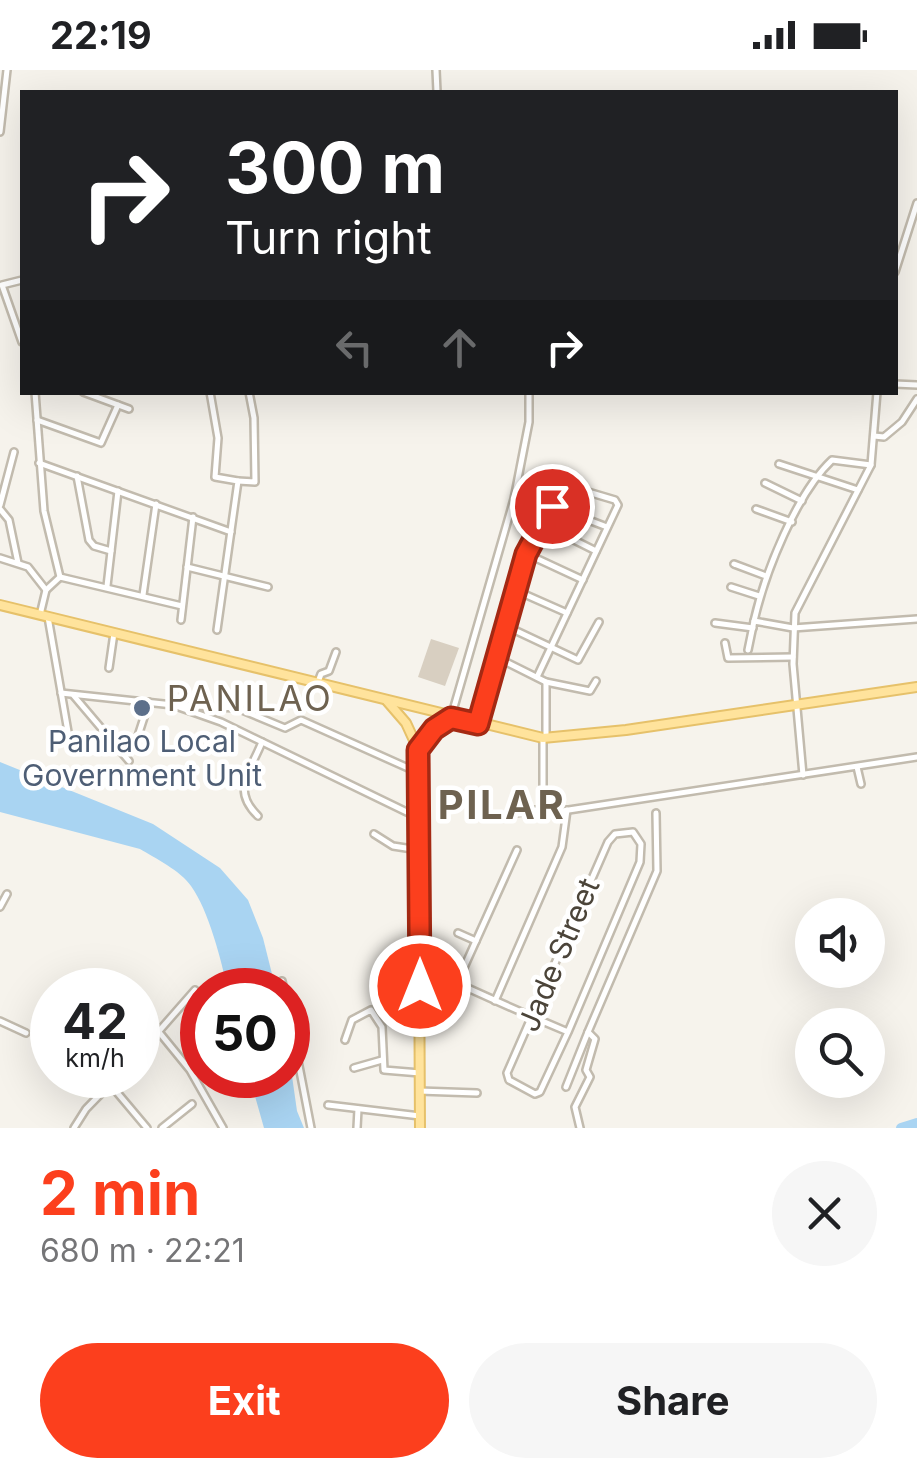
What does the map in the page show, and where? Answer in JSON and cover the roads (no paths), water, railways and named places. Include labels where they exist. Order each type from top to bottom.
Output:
[{"type":"main road","points":[[0,605],[544,738],[917,687]]},
{"type":"main road","points":[[383,698],[404,719],[418,750],[420,1128]]},
{"type":"main road","points":[[418,750],[434,729],[451,718]]},
{"type":"street","points":[[0,132],[7,70]]},
{"type":"street","points":[[898,262],[917,202]]},
{"type":"street","points":[[1,285],[20,337]]},
{"type":"street","points":[[35,395],[44,511],[60,577]]},
{"type":"street","points":[[90,395],[129,409]]},
{"type":"street","points":[[211,395],[218,438],[215,477],[255,482],[250,395]]},
{"type":"street","points":[[451,718],[514,500],[529,422],[529,395]]},
{"type":"street","points":[[802,775],[793,628],[801,595],[871,465],[878,395]]},
{"type":"street","points":[[874,436],[884,437],[917,400]]},
{"type":"street","points":[[37,420],[103,443],[118,405]]},
{"type":"street","points":[[14,452],[0,507],[9,520],[18,563]]},
{"type":"street","points":[[748,650],[766,576],[818,474],[832,460],[871,465]]},
{"type":"street","points":[[39,463],[231,532]]},
{"type":"street","points":[[779,464],[858,490]]},
{"type":"street","points":[[77,476],[89,540],[111,551]]},
{"type":"street","points":[[217,630],[238,481]]},
{"type":"street","points":[[764,482],[803,501]]},
{"type":"street","points":[[537,677],[618,505],[616,500],[578,488],[571,492],[564,507]]},
{"type":"street","points":[[106,586],[118,490]]},
{"type":"street","points":[[143,596],[156,504]]},
{"type":"street","points":[[478,724],[526,554],[554,504],[608,527]]},
{"type":"street","points":[[756,508],[792,522]]},
{"type":"street","points":[[181,620],[193,516]]},
{"type":"street","points":[[542,524],[596,552]]},
{"type":"street","points":[[526,554],[582,580]]},
{"type":"street","points":[[0,558],[32,570],[46,590],[44,616],[71,749]]},
{"type":"street","points":[[734,564],[766,576]]},
{"type":"street","points":[[187,567],[268,587]]},
{"type":"street","points":[[60,577],[182,606]]},
{"type":"street","points":[[46,590],[60,577]]},
{"type":"street","points":[[731,587],[760,596]]},
{"type":"street","points":[[515,590],[567,613]]},
{"type":"street","points":[[715,622],[793,628],[917,619]]},
{"type":"street","points":[[506,626],[578,660],[599,622]]},
{"type":"street","points":[[109,668],[114,633]]},
{"type":"street","points":[[725,643],[728,658],[792,657]]},
{"type":"street","points":[[318,682],[321,674],[329,671],[336,652]]},
{"type":"street","points":[[496,658],[546,682],[590,691],[596,681]]},
{"type":"street","points":[[543,809],[546,682]]},
{"type":"street","points":[[61,693],[237,708],[285,728],[301,720],[418,773]]},
{"type":"street","points":[[72,694],[129,760]]},
{"type":"street","points":[[116,744],[135,742],[149,702]]},
{"type":"street","points":[[173,705],[262,742],[419,818]]},
{"type":"street","points":[[258,816],[245,802],[242,791],[262,742]]},
{"type":"street","points":[[515,813],[543,809],[549,813],[917,758]]},
{"type":"street","points":[[857,767],[861,784]]},
{"type":"street","points":[[496,1001],[562,847],[568,810]]},
{"type":"street","points":[[566,1087],[657,871],[656,813]]},
{"type":"street","name":"Jade Street","points":[[633,832],[641,844],[640,862],[568,1032],[540,1092],[535,1094],[509,1080],[507,1073],[533,1017],[610,837],[633,832]]},
{"type":"street","points":[[374,834],[394,846],[420,850]]},
{"type":"street","points":[[457,983],[517,850]]},
{"type":"street","points":[[0,907],[6,894]]},
{"type":"street","points":[[458,933],[476,942]]},
{"type":"street","points":[[420,966],[568,1032]]},
{"type":"street","points":[[160,1030],[180,1007]]},
{"type":"street","points":[[345,1040],[352,1020],[371,1010],[382,1027],[384,1070],[420,1073]]},
{"type":"street","points":[[0,1021],[26,1033]]},
{"type":"street","points":[[580,1128],[575,1107],[590,1076],[586,1070],[595,1040],[588,1032]]},
{"type":"street","points":[[160,1034],[190,1070],[223,1128]]},
{"type":"street","points":[[354,1068],[366,1061],[382,1060]]},
{"type":"street","points":[[420,1091],[477,1093]]},
{"type":"street","points":[[74,1128],[97,1098]]},
{"type":"street","points":[[121,1098],[146,1128]]},
{"type":"street","points":[[305,1098],[311,1128]]},
{"type":"street","points":[[162,1128],[192,1104]]},
{"type":"street","points":[[328,1105],[420,1116]]},
{"type":"street","points":[[357,1128],[358,1109]]},
{"type":"water","points":[[0,762],[153,824],[220,868],[248,900],[270,968],[222,968],[214,936],[187,880],[140,849],[0,812]]},
{"type":"water","points":[[256,1098],[295,1098],[304,1128],[264,1128]]},
{"type":"waterway","points":[[901,1128],[917,1123]]},
{"type":"place","name":"Panilao Local Government Unit","points":[[142,708]]},
{"type":"district","name":"PANILAO","points":[[250,699]]},
{"type":"district","name":"PILAR","points":[[502,805]]}]
